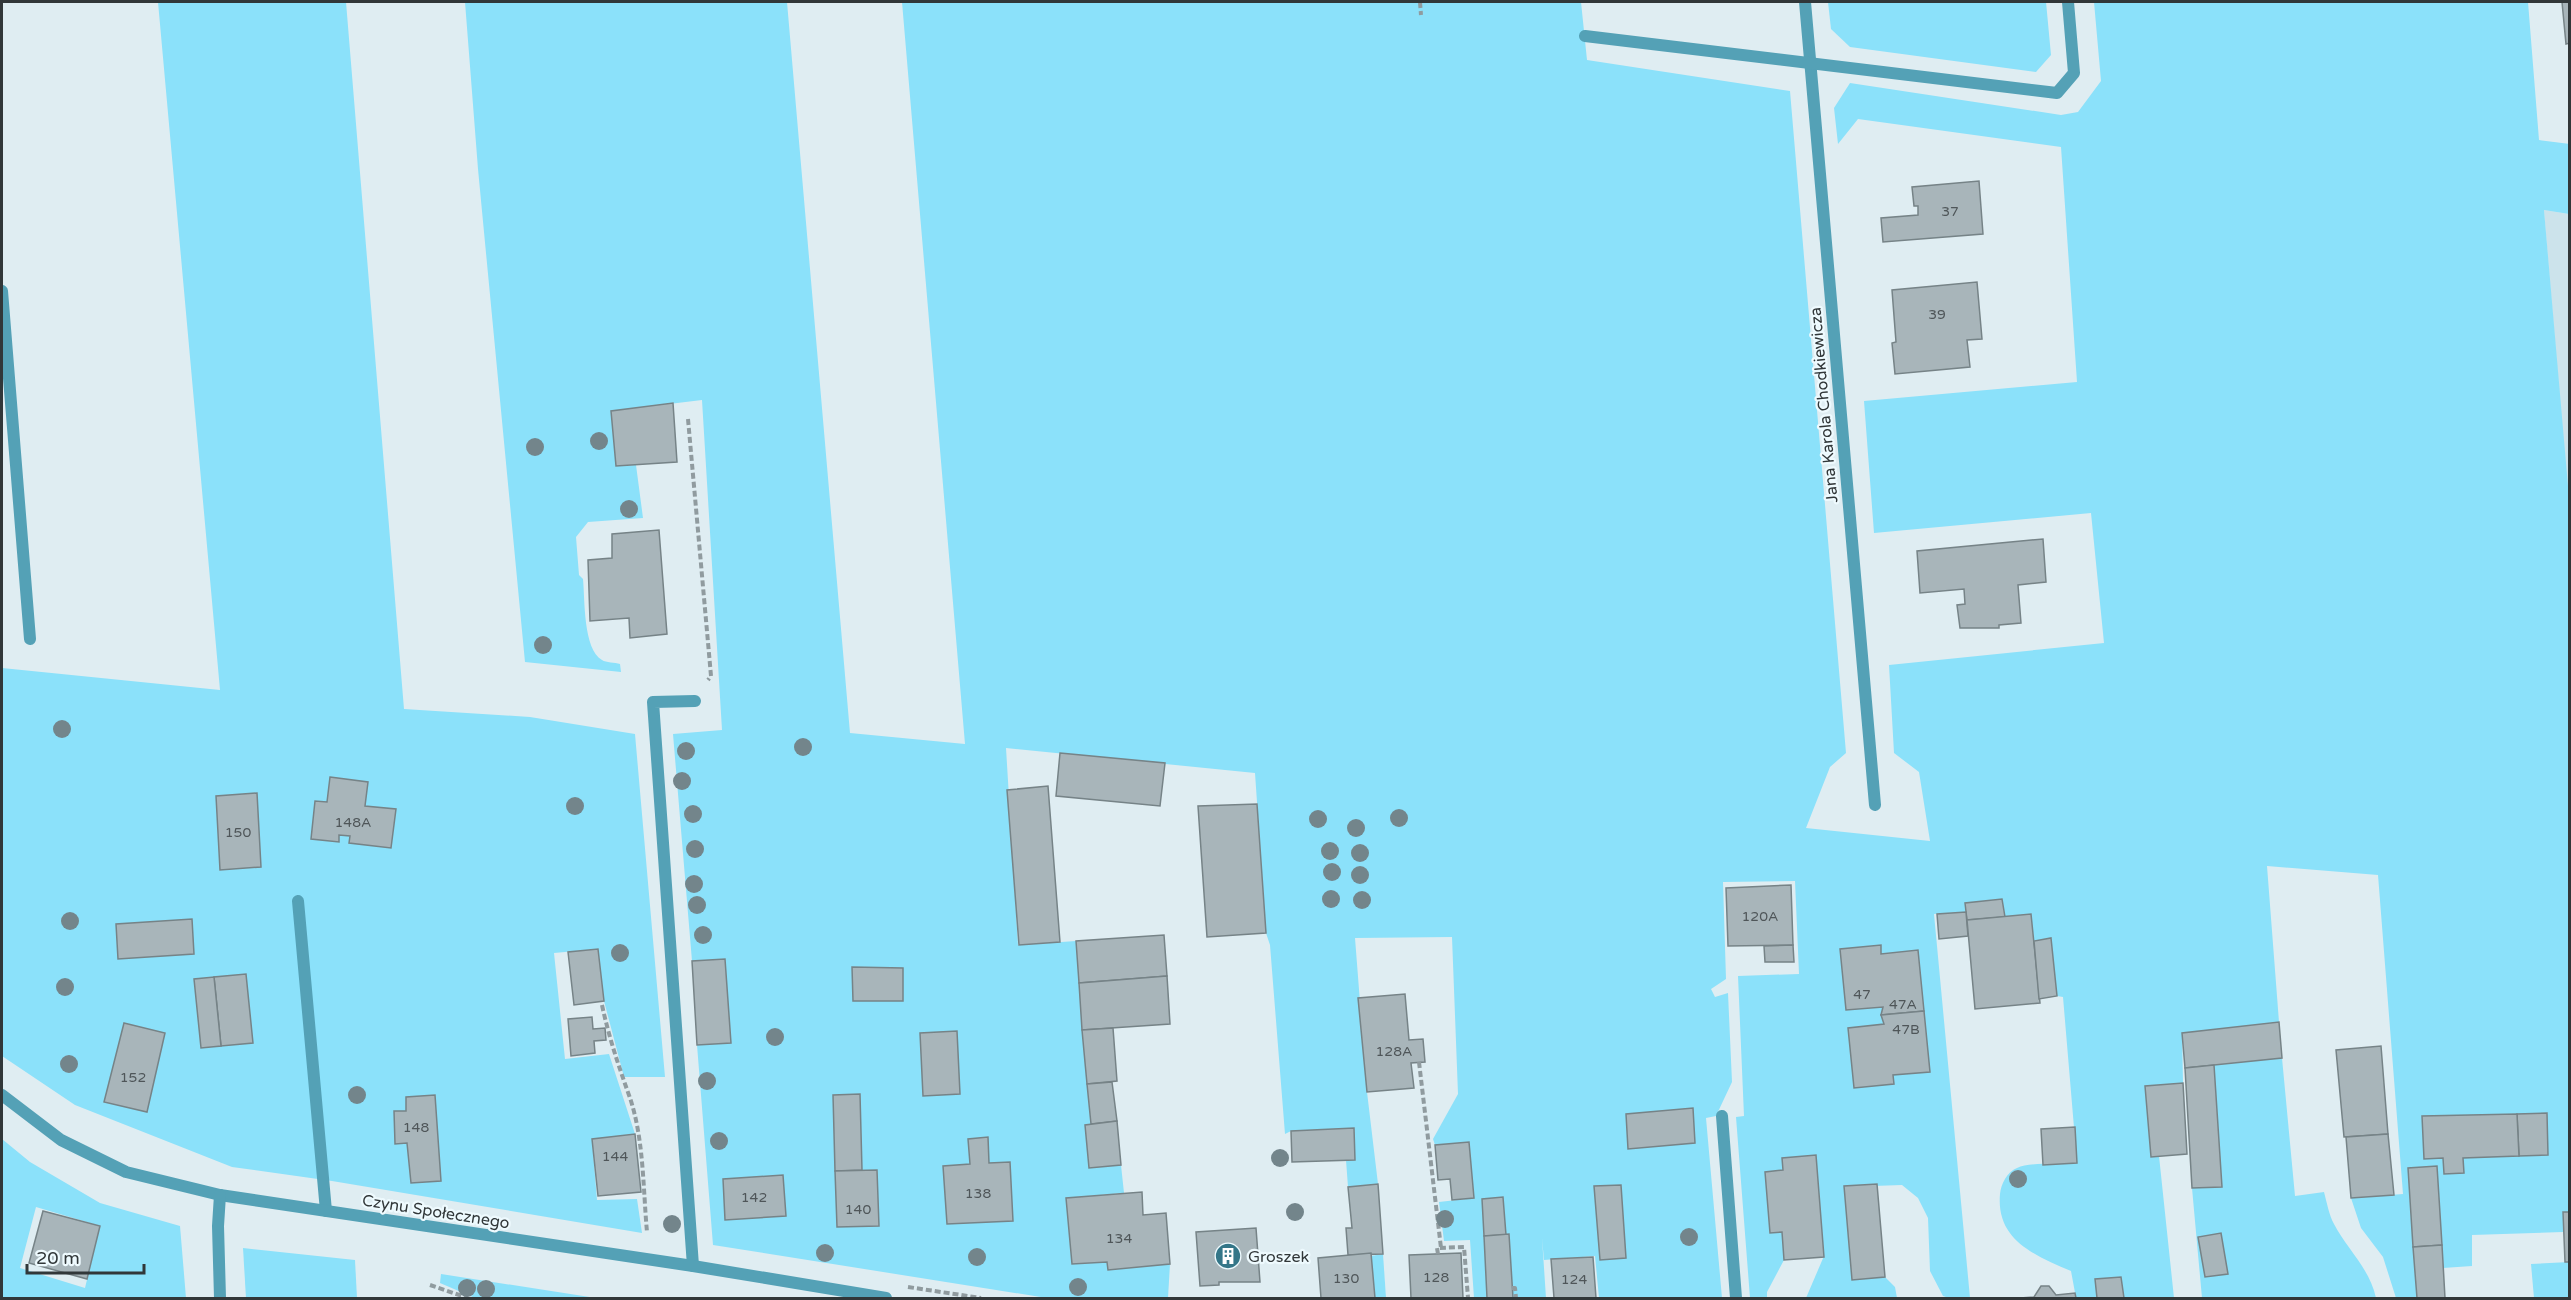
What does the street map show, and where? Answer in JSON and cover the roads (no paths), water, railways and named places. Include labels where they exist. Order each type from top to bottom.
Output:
[{"type":"street","name":"Jana Karola Chodkiewicza","points":[[1804,2],[1875,805]]},
{"type":"street","points":[[1585,36],[2056,93],[2074,73],[2068,2]]},
{"type":"street","points":[[2,291],[30,639]]},
{"type":"street","points":[[693,1266],[653,702],[695,701]]},
{"type":"street","points":[[298,901],[327,1211]]},
{"type":"street","name":"Czynu Społecznego","points":[[2,1095],[61,1140],[126,1172],[220,1195],[693,1266],[886,1299]]},
{"type":"street","points":[[1722,1116],[1736,1299]]},
{"type":"street","points":[[220,1195],[218,1262],[220,1299]]},
{"type":"place","name":"Groszek","points":[[1228,1256]]}]
